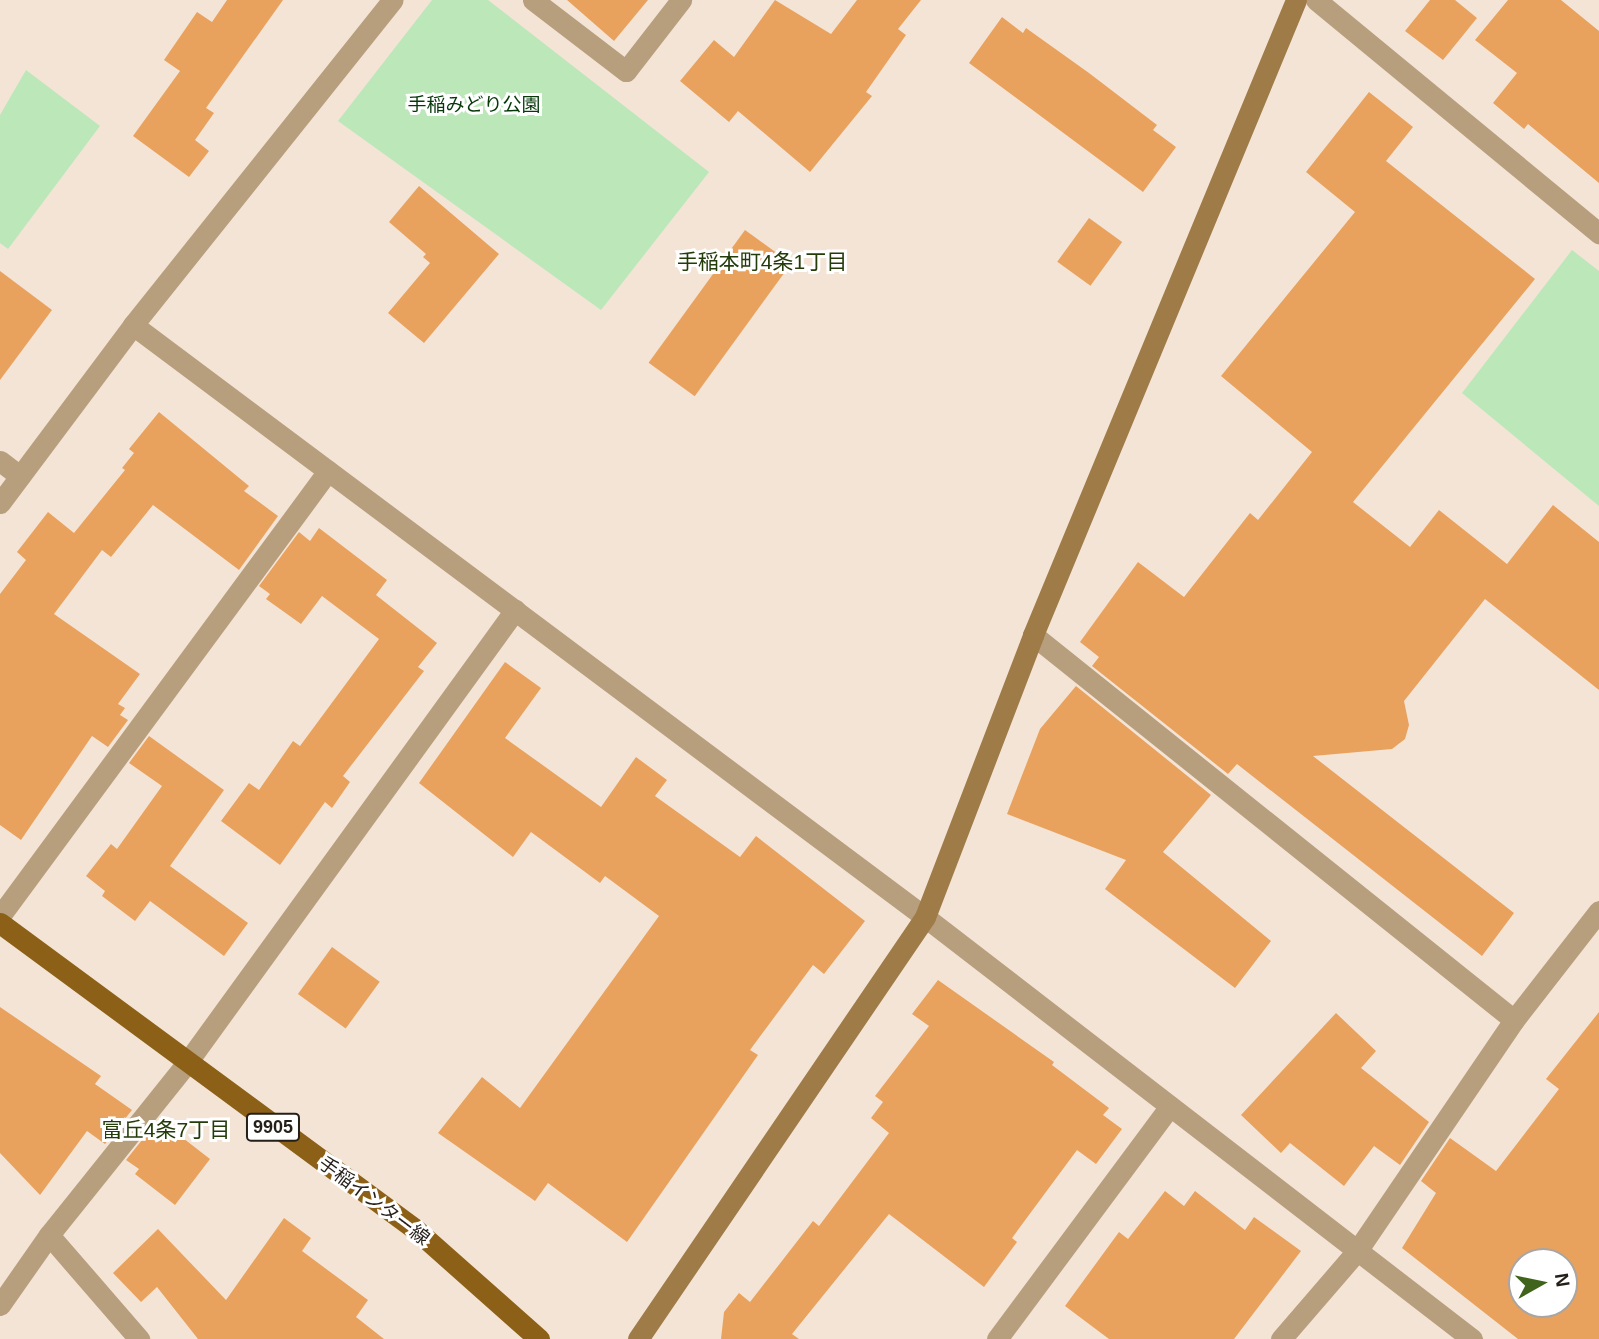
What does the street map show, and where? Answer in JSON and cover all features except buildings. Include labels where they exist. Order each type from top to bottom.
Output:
[{"type":"main road","name":"手稲インター線","points":[[0,923],[186,1064],[415,1230],[539,1339]]},
{"type":"street","points":[[0,503],[133,325],[392,0]]},
{"type":"street","points":[[533,0],[626,71],[681,0]]},
{"type":"street","points":[[638,1339],[925,917],[1033,635],[1296,0]]},
{"type":"street","points":[[1316,0],[1599,233]]},
{"type":"street","points":[[133,325],[925,917],[1472,1339]]},
{"type":"street","points":[[0,461],[20,476]]},
{"type":"street","points":[[0,916],[328,471]]},
{"type":"street","points":[[0,1305],[49,1235],[186,1064],[515,610]]},
{"type":"street","points":[[1033,635],[1514,1020]]},
{"type":"street","points":[[1281,1339],[1357,1251],[1514,1020],[1599,911]]},
{"type":"street","points":[[997,1339],[1170,1106]]},
{"type":"street","points":[[49,1235],[139,1339]]},
{"type":"green space","name":"手稲みどり公園","points":[[432,0],[488,0],[709,172],[601,310],[338,121]]},
{"type":"green space","points":[[26,70],[100,126],[8,249],[0,243],[0,115]]},
{"type":"green space","points":[[1572,250],[1599,271],[1599,506],[1462,393]]},
{"type":"district","name":"手稲本町4条1丁目","points":[[762,262]]},
{"type":"district","name":"富丘4条7丁目","points":[[166,1130]]}]
